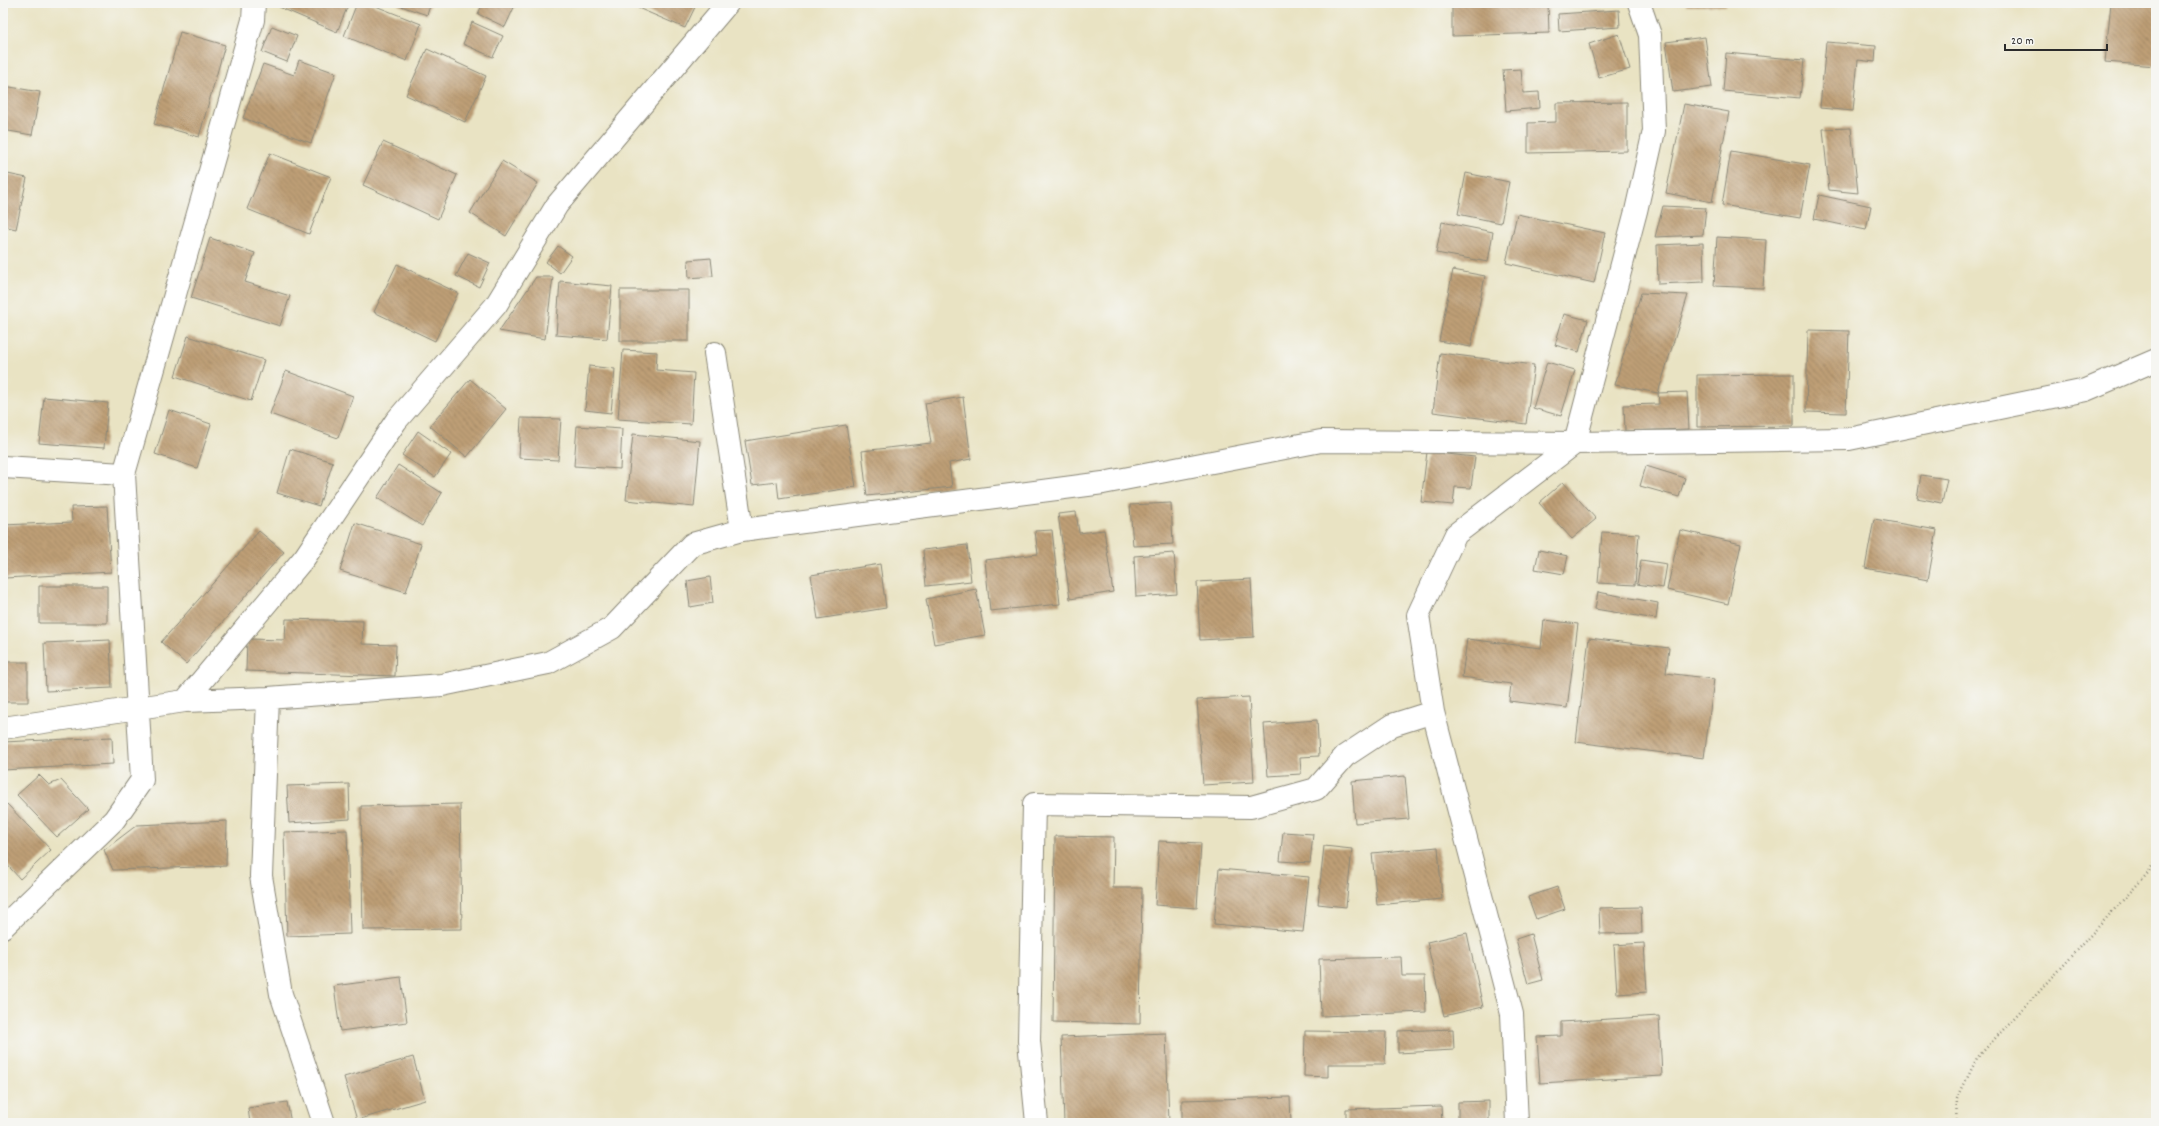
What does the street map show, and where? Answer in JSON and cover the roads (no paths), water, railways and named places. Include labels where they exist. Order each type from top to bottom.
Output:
[{"type":"street","points":[[3,927],[114,820],[142,780],[139,707],[124,474],[251,28],[254,3]]},
{"type":"street","points":[[185,701],[305,557],[396,421],[496,305],[557,205],[728,3]]},
{"type":"street","points":[[1517,1123],[1512,1014],[1433,712],[1418,615],[1456,534],[1575,443],[1636,211],[1654,131],[1650,35],[1639,3]]},
{"type":"street","points":[[715,353],[742,530]]},
{"type":"street","points":[[3,728],[185,701],[268,698],[442,685],[548,663],[612,628],[692,544],[742,530],[1103,483],[1321,441],[1575,443],[1849,439],[2086,390],[2156,360]]},
{"type":"street","points":[[3,467],[124,474]]},
{"type":"street","points":[[268,698],[261,876],[281,994],[324,1123]]},
{"type":"street","points":[[1037,1123],[1029,1041],[1034,804],[1251,807],[1316,789],[1345,756],[1386,728],[1433,712]]}]
